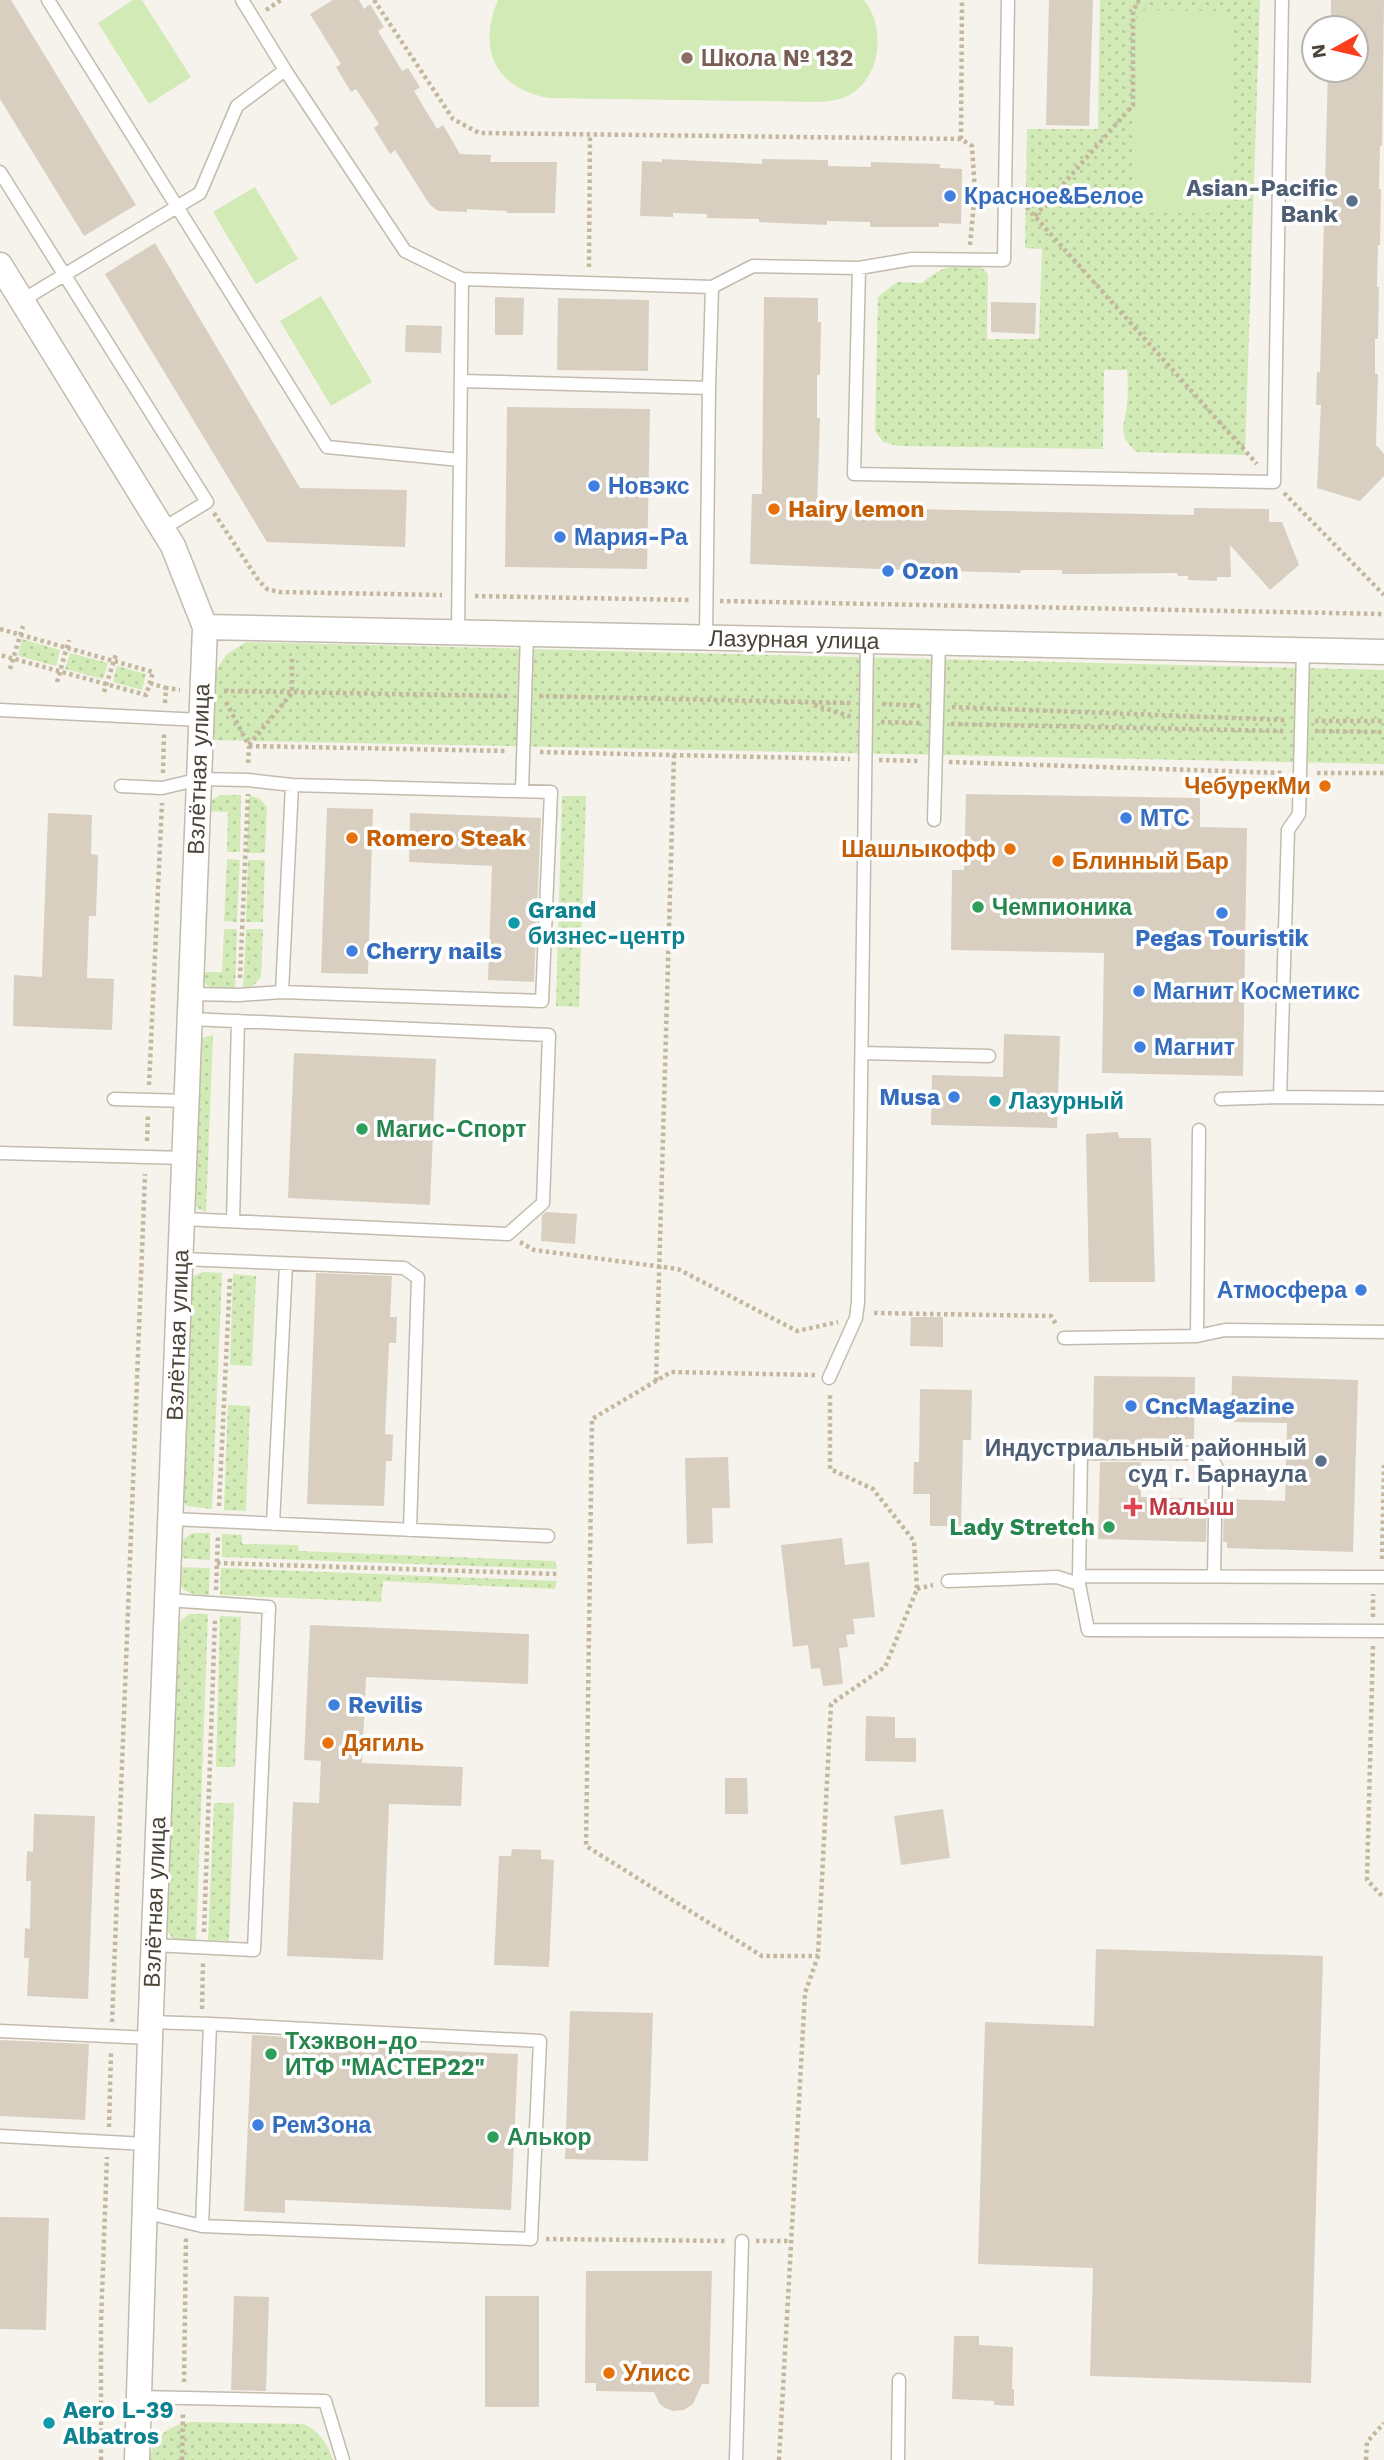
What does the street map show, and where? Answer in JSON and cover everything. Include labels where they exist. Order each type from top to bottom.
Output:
[{"type":"street","name":"Взлётная улица","points":[[8,283],[173,546],[205,628],[153,1945],[137,2460]]},
{"type":"street","name":"Лазурная улица","points":[[205,628],[1384,652]]},
{"type":"lane","points":[[48,0],[327,447],[460,460]]},
{"type":"lane","points":[[242,0],[405,251],[462,279],[712,287],[753,265],[859,268],[912,259],[1004,260],[1008,0]]},
{"type":"lane","points":[[859,268],[854,474],[1274,482],[1282,0]]},
{"type":"lane","points":[[8,283],[63,275],[200,193],[237,106],[285,70]]},
{"type":"lane","points":[[0,172],[207,502],[162,529]]},
{"type":"lane","points":[[458,633],[462,279]]},
{"type":"lane","points":[[706,638],[712,287]]},
{"type":"lane","points":[[462,381],[709,388]]},
{"type":"lane","points":[[522,791],[527,634]]},
{"type":"lane","points":[[830,1377],[856,1318],[867,641]]},
{"type":"lane","points":[[934,820],[939,643]]},
{"type":"lane","points":[[1279,1097],[1288,830],[1299,814],[1303,651]]},
{"type":"lane","points":[[0,710],[201,720]]},
{"type":"lane","points":[[121,786],[162,788],[200,779],[248,780],[292,785],[551,792],[542,1001],[282,992],[191,994]]},
{"type":"lane","points":[[282,992],[292,785]]},
{"type":"lane","points":[[183,1219],[508,1234],[542,1203],[549,1035],[190,1019]]},
{"type":"lane","points":[[233,1221],[238,1021]]},
{"type":"lane","points":[[862,1053],[989,1056]]},
{"type":"lane","points":[[1221,1099],[1384,1098]]},
{"type":"lane","points":[[114,1099],[187,1101]]},
{"type":"lane","points":[[1197,1336],[1199,1130]]},
{"type":"lane","points":[[0,1153],[185,1158]]},
{"type":"lane","points":[[181,1259],[404,1268],[418,1278],[410,1530]]},
{"type":"lane","points":[[272,1524],[286,1265]]},
{"type":"lane","points":[[1064,1338],[1197,1336],[1225,1330],[1384,1332]]},
{"type":"lane","points":[[1214,1576],[1216,1466],[1205,1453],[1081,1453],[1079,1580],[1088,1630],[1378,1631]]},
{"type":"lane","points":[[170,1519],[548,1536]]},
{"type":"lane","points":[[948,1581],[1057,1577],[1079,1580],[1214,1576],[1379,1577]]},
{"type":"lane","points":[[153,1945],[254,1950],[269,1607],[167,1600]]},
{"type":"lane","points":[[0,2031],[112,2036],[210,2024],[540,2041],[531,2239],[202,2226],[144,2212]]},
{"type":"lane","points":[[202,2226],[210,2024]]},
{"type":"lane","points":[[0,2136],[146,2144]]},
{"type":"lane","points":[[736,2460],[742,2241]]},
{"type":"lane","points":[[898,2460],[899,2380]]},
{"type":"lane","points":[[139,2397],[325,2401],[343,2460]]},
{"type":"path","points":[[374,0],[453,119],[479,133],[961,139],[972,146],[975,192],[969,260]]},
{"type":"path","points":[[961,139],[962,0]]},
{"type":"path","points":[[1035,216],[1133,105],[1133,11],[1139,0]]},
{"type":"path","points":[[589,282],[590,134]]},
{"type":"path","points":[[975,192],[1005,187],[1035,216],[1274,482],[1384,595]]},
{"type":"path","points":[[207,502],[250,569],[267,589],[279,592],[1384,614]]},
{"type":"path","points":[[10,668],[23,626]]},
{"type":"path","points":[[0,629],[153,672],[146,695],[0,654]]},
{"type":"path","points":[[57,682],[69,640]]},
{"type":"path","points":[[104,692],[116,654]]},
{"type":"path","points":[[249,746],[292,692],[292,657]]},
{"type":"path","points":[[149,683],[184,690]]},
{"type":"path","points":[[101,2460],[101,2322],[166,688]]},
{"type":"path","points":[[239,995],[249,746],[220,691],[938,706],[1384,732]]},
{"type":"path","points":[[806,702],[865,721],[937,724],[1301,726],[1384,721]]},
{"type":"path","points":[[249,746],[936,761],[1300,774],[1384,773]]},
{"type":"path","points":[[656,1381],[674,755]]},
{"type":"path","points":[[508,1234],[534,1250],[678,1269],[797,1331],[877,1312],[1051,1315],[1064,1338]]},
{"type":"path","points":[[779,2460],[805,1993],[818,1956],[831,1704],[885,1667],[917,1588],[914,1541],[873,1489],[830,1469],[830,1377],[671,1372],[592,1419],[586,1846],[762,1956],[818,1956]]},
{"type":"path","points":[[1384,1465],[1383,1559],[1379,1577],[1367,1880],[1384,1898]]},
{"type":"path","points":[[217,1563],[557,1574]]},
{"type":"path","points":[[182,2460],[186,2222]]},
{"type":"path","points":[[531,2239],[790,2241]]},
{"type":"path","points":[[1366,2460],[1367,2442],[1384,2423]]},
{"type":"green space","points":[[133,0],[142,0],[191,77],[149,104],[98,23]]},
{"type":"green space","points":[[498,0],[864,0],[876,25],[877,53],[873,67],[857,90],[837,100],[822,102],[548,98],[515,85],[503,76],[495,64],[489,35]]},
{"type":"green space","points":[[1100,0],[1260,0],[1245,455],[1137,452],[1127,441],[1123,431],[1127,370],[1104,370],[1103,449],[898,446],[883,442],[875,431],[878,297],[897,282],[922,283],[948,267],[980,266],[988,274],[987,339],[1039,339],[1042,249],[1025,248],[1027,129],[1098,129]]},
{"type":"green space","points":[[1144,10],[1218,11],[1231,25],[1230,199],[1216,213],[1149,213],[1132,198],[1134,20]]},
{"type":"green space","points":[[255,187],[298,259],[256,284],[213,212]]},
{"type":"green space","points":[[321,296],[372,382],[331,406],[280,321]]},
{"type":"green space","points":[[22,639],[60,650],[56,666],[18,656]]},
{"type":"green space","points":[[246,642],[1384,670],[1384,764],[211,740],[212,676],[227,654]]},
{"type":"green space","points":[[70,653],[108,663],[103,679],[65,669]]},
{"type":"green space","points":[[117,666],[146,674],[142,690],[113,682]]},
{"type":"green space","points":[[221,795],[241,795],[240,852],[227,852],[228,812],[205,811],[213,799]]},
{"type":"green space","points":[[249,795],[260,799],[267,807],[265,853],[247,853]]},
{"type":"green space","points":[[562,796],[586,796],[579,1007],[556,1006]]},
{"type":"green space","points":[[227,859],[240,860],[237,922],[224,921]]},
{"type":"green space","points":[[248,860],[265,860],[263,922],[246,922]]},
{"type":"green space","points":[[224,929],[237,929],[235,989],[209,987],[200,972],[222,972]]},
{"type":"green space","points":[[246,929],[263,929],[261,977],[254,985],[243,990]]},
{"type":"green space","points":[[213,1035],[206,1212],[192,1201],[197,1045],[201,1038]]},
{"type":"green space","points":[[203,1272],[222,1273],[212,1509],[187,1506],[181,1498],[188,1285],[194,1276]]},
{"type":"green space","points":[[233,1274],[256,1276],[252,1366],[230,1365]]},
{"type":"green space","points":[[228,1405],[250,1406],[246,1511],[224,1510]]},
{"type":"green space","points":[[192,1533],[210,1533],[210,1560],[177,1558],[179,1543]]},
{"type":"green space","points":[[222,1534],[242,1535],[242,1544],[298,1545],[299,1551],[555,1561],[557,1569],[222,1557]]},
{"type":"green space","points":[[177,1567],[210,1568],[209,1595],[185,1590],[179,1582]]},
{"type":"green space","points":[[221,1568],[557,1581],[555,1589],[383,1581],[381,1602],[220,1595]]},
{"type":"green space","points":[[189,1614],[208,1614],[196,1942],[175,1941],[164,1927],[176,1632],[179,1622]]},
{"type":"green space","points":[[220,1616],[241,1617],[235,1767],[216,1767]]},
{"type":"green space","points":[[214,1803],[234,1803],[229,1941],[208,1940]]},
{"type":"green space","points":[[193,2422],[304,2424],[322,2439],[333,2460],[150,2460],[154,2444],[164,2433],[170,2428]]},
{"type":"building","points":[[0,0],[11,0],[136,205],[84,236],[0,99]]},
{"type":"building","points":[[333,0],[359,0],[364,9],[370,4],[384,27],[378,31],[402,71],[408,68],[420,87],[414,91],[437,129],[443,125],[460,154],[491,155],[490,162],[557,162],[555,213],[507,213],[467,209],[467,212],[438,211],[430,205],[395,150],[390,154],[374,128],[379,124],[356,89],[351,92],[336,67],[341,64],[310,14]]},
{"type":"building","points":[[1049,0],[1093,0],[1089,126],[1046,125]]},
{"type":"building","points":[[1331,0],[1384,0],[1378,339],[1375,339],[1375,374],[1378,374],[1376,445],[1384,454],[1384,476],[1360,501],[1317,488],[1321,405],[1316,405],[1317,372],[1320,372],[1328,84],[1370,84],[1370,14],[1331,14]]},
{"type":"building","points":[[662,159],[762,164],[762,159],[828,160],[828,166],[871,167],[871,162],[940,164],[940,168],[962,169],[961,224],[939,223],[939,227],[870,227],[870,222],[827,221],[827,225],[759,222],[759,219],[707,218],[707,214],[640,216],[642,161],[662,162]]},
{"type":"building","points":[[155,243],[300,488],[407,490],[405,547],[267,542],[105,274]]},
{"type":"building","points":[[495,297],[524,298],[523,335],[495,335]]},
{"type":"building","points":[[764,297],[818,298],[818,322],[821,322],[820,375],[817,375],[817,418],[820,418],[817,507],[1194,515],[1194,508],[1269,509],[1269,522],[1282,522],[1299,565],[1270,590],[1230,545],[1231,577],[1217,577],[1217,581],[1188,580],[1188,576],[1178,576],[1177,573],[1062,574],[1062,570],[1021,570],[1020,573],[949,571],[950,568],[907,567],[908,570],[750,564],[752,494],[762,494]]},
{"type":"building","points":[[558,298],[649,300],[648,371],[557,370]]},
{"type":"building","points":[[991,302],[1036,303],[1035,334],[991,332]]},
{"type":"building","points":[[406,325],[442,326],[441,353],[405,352]]},
{"type":"building","points":[[507,407],[650,409],[647,569],[505,567]]},
{"type":"building","points":[[966,794],[1200,798],[1200,827],[1247,828],[1243,1076],[1102,1073],[1104,953],[951,950],[952,870],[964,870]]},
{"type":"building","points":[[327,808],[373,809],[368,974],[321,973]]},
{"type":"building","points":[[48,813],[92,815],[91,854],[98,855],[96,916],[89,916],[87,978],[114,979],[112,1030],[13,1026],[14,975],[42,977]]},
{"type":"building","name":"Grand бизнес-центр","points":[[410,813],[541,818],[534,982],[488,980],[492,866],[409,862]]},
{"type":"building","name":"Лазурный","points":[[1004,1034],[1060,1036],[1057,1128],[931,1125],[932,1075],[1003,1077]]},
{"type":"building","name":"Магис-Спорт","points":[[294,1053],[436,1059],[430,1205],[288,1198]]},
{"type":"building","points":[[1118,1132],[1119,1138],[1151,1138],[1155,1282],[1089,1282],[1086,1134]]},
{"type":"building","points":[[546,1212],[577,1214],[575,1244],[541,1241],[542,1215]]},
{"type":"building","points":[[316,1273],[392,1276],[390,1317],[397,1317],[396,1343],[389,1343],[385,1434],[393,1435],[392,1461],[386,1461],[384,1506],[307,1504]]},
{"type":"building","points":[[911,1317],[943,1317],[943,1347],[910,1346]]},
{"type":"building","points":[[1094,1376],[1195,1377],[1194,1439],[1142,1438],[1142,1444],[1100,1444],[1100,1438],[1093,1438]]},
{"type":"building","name":"Индустриальный районный суд г. Барнаула","points":[[1232,1376],[1358,1380],[1353,1552],[1227,1548],[1227,1542],[1223,1542],[1224,1499],[1285,1501],[1287,1423],[1231,1422]]},
{"type":"building","points":[[920,1389],[972,1390],[971,1440],[963,1440],[961,1526],[930,1526],[930,1494],[913,1494],[914,1462],[919,1462]]},
{"type":"building","points":[[728,1457],[730,1508],[712,1508],[713,1543],[687,1544],[685,1458]]},
{"type":"building","points":[[1100,1462],[1141,1462],[1141,1497],[1207,1499],[1206,1542],[1098,1539]]},
{"type":"building","points":[[842,1538],[845,1565],[869,1562],[875,1617],[853,1619],[855,1634],[846,1635],[848,1647],[839,1648],[843,1684],[823,1686],[820,1668],[811,1669],[808,1645],[793,1647],[781,1545]]},
{"type":"building","points":[[310,1625],[529,1634],[528,1684],[366,1677],[362,1763],[463,1767],[461,1806],[389,1804],[383,1960],[287,1956],[293,1802],[319,1803],[321,1761],[304,1760]]},
{"type":"building","points":[[866,1716],[895,1717],[895,1738],[916,1738],[916,1762],[865,1761]]},
{"type":"building","points":[[725,1778],[747,1778],[748,1814],[725,1814]]},
{"type":"building","points":[[943,1809],[950,1858],[901,1865],[894,1816]]},
{"type":"building","points":[[34,1814],[95,1816],[88,1999],[27,1996],[29,1958],[24,1958],[25,1928],[30,1929],[31,1881],[26,1881],[27,1851],[33,1852]]},
{"type":"building","points":[[512,1849],[541,1850],[541,1859],[554,1860],[549,1967],[494,1965],[499,1856],[511,1856]]},
{"type":"building","points":[[1096,1949],[1323,1956],[1311,2383],[1090,2376],[1093,2268],[978,2264],[985,2022],[1094,2026]]},
{"type":"building","points":[[570,2011],[653,2013],[648,2161],[565,2159]]},
{"type":"building","points":[[252,2035],[290,2037],[290,2044],[518,2054],[511,2210],[285,2200],[285,2213],[244,2211]]},
{"type":"building","points":[[0,2040],[89,2044],[85,2120],[0,2116]]},
{"type":"building","points":[[0,2217],[49,2218],[46,2330],[0,2329]]},
{"type":"building","points":[[586,2271],[712,2271],[709,2384],[702,2384],[693,2404],[684,2410],[673,2411],[659,2403],[654,2392],[596,2391],[596,2383],[585,2383]]},
{"type":"building","points":[[234,2296],[269,2297],[266,2391],[231,2390]]},
{"type":"building","points":[[485,2296],[539,2296],[539,2407],[485,2407]]},
{"type":"building","points":[[954,2336],[979,2336],[979,2345],[1013,2347],[1014,2406],[994,2405],[994,2401],[952,2399]]},
{"type":"place","name":"Школа № 132","points":[[687,58]]},
{"type":"place","name":"Красное&Белое","points":[[950,196]]},
{"type":"place","name":"Asian-Pacific Bank","points":[[1352,201]]},
{"type":"place","name":"Новэкс","points":[[594,486]]},
{"type":"place","name":"Hairy lemon","points":[[774,509]]},
{"type":"place","name":"Мария-Ра","points":[[560,537]]},
{"type":"place","name":"Ozon","points":[[888,571]]},
{"type":"place","name":"ЧебурекМи","points":[[1325,786]]},
{"type":"place","name":"МТС","points":[[1126,818]]},
{"type":"place","name":"Romero Steak","points":[[352,838]]},
{"type":"place","name":"Шашлыкофф","points":[[1010,849]]},
{"type":"place","name":"Блинный Бар","points":[[1058,861]]},
{"type":"place","name":"Чемпионика","points":[[978,907]]},
{"type":"place","name":"Pegas Touristik","points":[[1222,913]]},
{"type":"place","name":"Grand бизнес-центр","points":[[514,923]]},
{"type":"place","name":"Cherry nails","points":[[352,951]]},
{"type":"place","name":"Магнит Косметикс","points":[[1139,991]]},
{"type":"place","name":"Магнит","points":[[1140,1047]]},
{"type":"place","name":"Musa","points":[[954,1097]]},
{"type":"place","name":"Лазурный","points":[[995,1101]]},
{"type":"place","name":"Магис-Спорт","points":[[362,1129]]},
{"type":"place","name":"Атмосфера","points":[[1361,1290]]},
{"type":"place","name":"CncMagazine","points":[[1131,1406]]},
{"type":"place","name":"Индустриальный районный суд г. Барнаула","points":[[1321,1461]]},
{"type":"place","name":"Малыш","points":[[1133,1507]]},
{"type":"place","name":"Lady Stretch","points":[[1109,1527]]},
{"type":"place","name":"Revilis","points":[[334,1705]]},
{"type":"place","name":"Дягиль","points":[[328,1743]]},
{"type":"place","name":"Тхэквон-до ИТФ \"МАСТЕР22\"","points":[[271,2054]]},
{"type":"place","name":"РемЗона","points":[[258,2125]]},
{"type":"place","name":"Алькор","points":[[493,2137]]},
{"type":"place","name":"Улисс","points":[[609,2373]]},
{"type":"place","name":"Aero L-39 Albatros","points":[[49,2423]]}]
